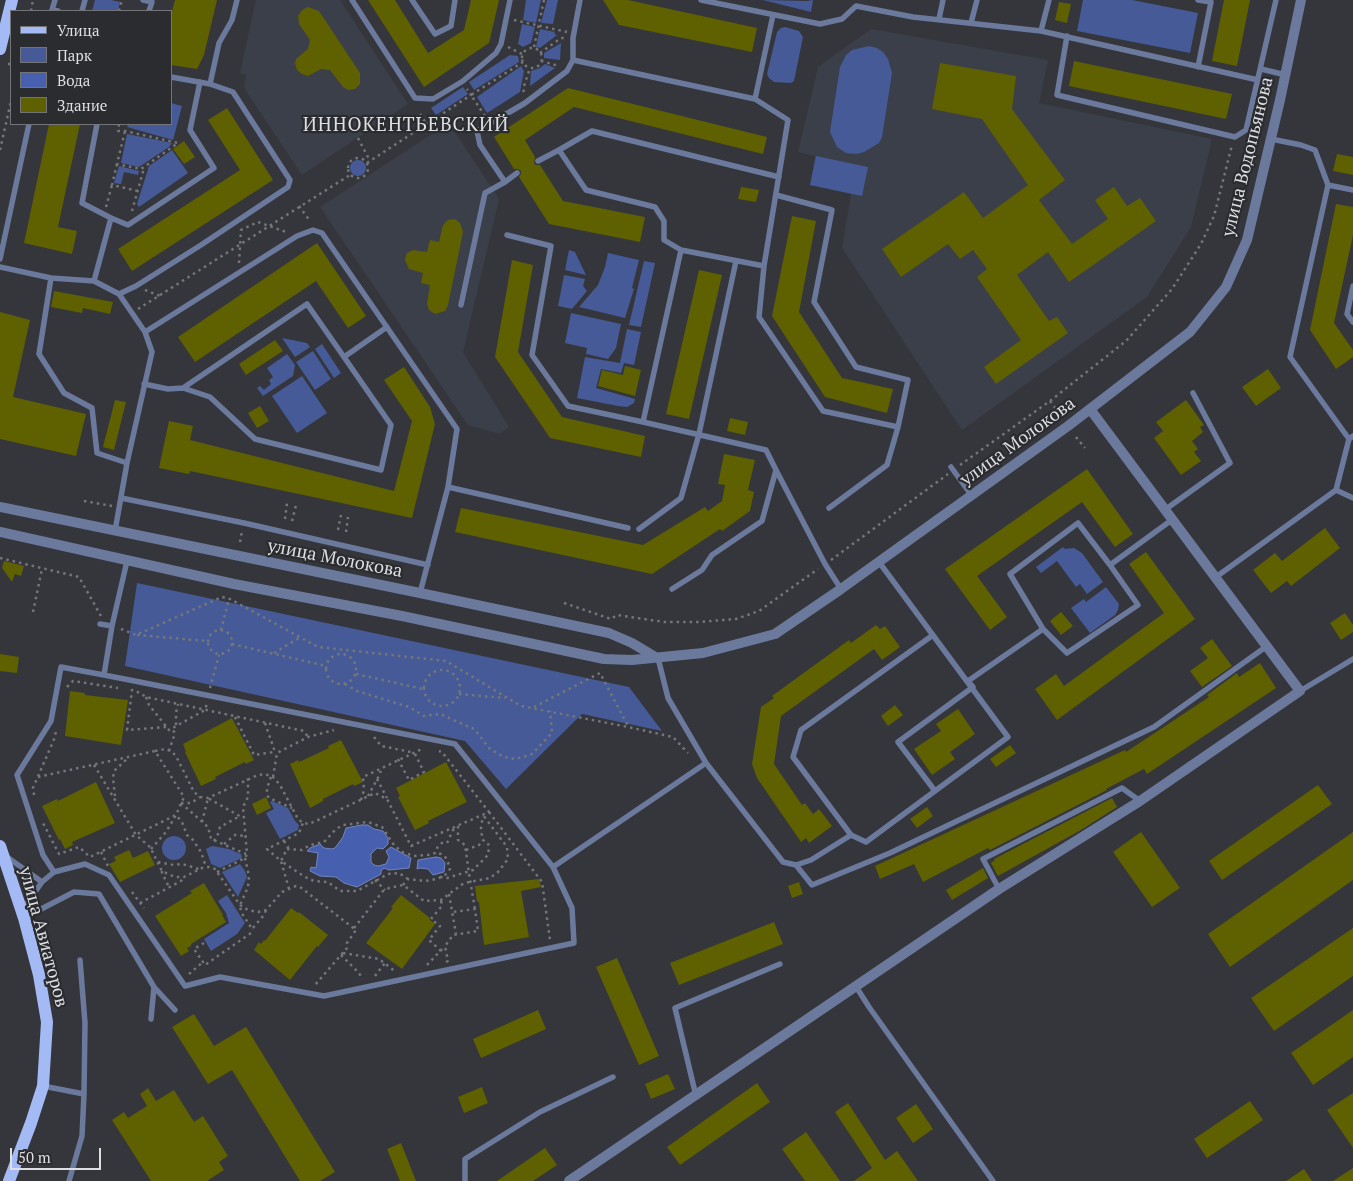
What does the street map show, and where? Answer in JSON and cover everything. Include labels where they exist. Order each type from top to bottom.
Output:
[{"type":"main road","points":[[4,43],[10,11]]},
{"type":"main road","name":"улица Авиаторов","points":[[1,850],[39,975],[47,1022],[43,1086],[31,1123],[8,1181]]},
{"type":"street","name":"улица Водопьянова","points":[[1090,409],[1190,332],[1226,287],[1247,240],[1286,75],[1301,0]]},
{"type":"street","name":"улица Молокова","points":[[0,532],[127,561],[604,659],[658,658],[703,654],[775,634],[972,496],[1090,409],[1300,691]]},
{"type":"street","name":"улица Молокова","points":[[0,507],[420,592],[609,633],[632,643],[658,658]]},
{"type":"street","points":[[569,1181],[696,1096],[855,985],[999,889],[1140,802],[1300,691]]},
{"type":"lane","points":[[143,0],[152,2],[149,10]]},
{"type":"lane","points":[[210,84],[219,43],[232,20],[237,0]]},
{"type":"lane","points":[[352,0],[415,98],[433,99],[462,81],[496,53],[501,44],[510,0]]},
{"type":"lane","points":[[412,0],[434,34],[451,26],[455,0]]},
{"type":"lane","points":[[505,182],[480,144],[477,131],[526,103],[564,74],[572,60],[573,38],[580,0]]},
{"type":"lane","points":[[701,0],[820,24],[842,19],[856,3],[912,17],[1041,31],[1258,80]]},
{"type":"lane","points":[[938,19],[943,0]]},
{"type":"lane","points":[[971,23],[976,0]]},
{"type":"lane","points":[[1041,31],[1049,0]]},
{"type":"lane","points":[[1198,0],[1211,2],[1198,66]]},
{"type":"lane","points":[[1067,36],[1057,95],[1235,137],[1246,130],[1276,0]]},
{"type":"lane","points":[[755,99],[773,15]]},
{"type":"lane","points":[[572,60],[755,99],[788,120],[764,266],[758,317],[824,411],[898,427]]},
{"type":"lane","points":[[1261,69],[1286,75]]},
{"type":"lane","points":[[119,294],[136,286],[201,245],[288,187],[290,180],[233,92],[210,84],[172,77]]},
{"type":"lane","points":[[98,125],[82,203],[128,225],[214,168],[190,130],[200,82]]},
{"type":"lane","points":[[0,259],[29,125]]},
{"type":"lane","points":[[538,161],[592,131],[779,177]]},
{"type":"lane","points":[[1216,577],[1336,490],[1351,437],[1290,357],[1328,185],[1315,150],[1271,139]]},
{"type":"lane","points":[[558,150],[586,190],[655,207],[664,221],[664,240],[681,250],[764,266]]},
{"type":"lane","points":[[461,305],[485,193],[517,174]]},
{"type":"lane","points":[[1328,185],[1353,190]]},
{"type":"lane","points":[[776,196],[832,210],[814,302],[856,367],[908,380],[898,427],[887,465],[829,508]]},
{"type":"lane","points":[[94,281],[111,218]]},
{"type":"lane","points":[[145,332],[297,236],[313,230],[322,233],[457,429],[448,487],[420,592]]},
{"type":"lane","points":[[507,235],[551,246],[532,355],[568,406],[766,450],[825,564],[841,589]]},
{"type":"lane","points":[[643,422],[681,250]]},
{"type":"lane","points":[[639,529],[681,498],[699,434],[736,261]]},
{"type":"lane","points":[[0,266],[51,278],[94,281],[119,294],[145,332],[152,352],[114,531]]},
{"type":"lane","points":[[51,278],[38,354],[64,393],[92,408],[97,453],[127,463]]},
{"type":"lane","points":[[1353,286],[1347,314],[1353,322]]},
{"type":"lane","points":[[144,384],[168,389],[184,388],[210,396],[255,439],[381,470],[391,425],[308,304],[184,388]]},
{"type":"lane","points":[[344,357],[387,327]]},
{"type":"lane","points":[[1166,509],[1230,463],[1193,393]]},
{"type":"lane","points":[[952,469],[972,496]]},
{"type":"lane","points":[[672,589],[702,570],[712,555],[762,522],[776,470]]},
{"type":"lane","points":[[448,487],[628,528]]},
{"type":"lane","points":[[1336,490],[1353,498]]},
{"type":"lane","points":[[121,498],[244,523],[428,565]]},
{"type":"lane","points":[[1110,565],[1173,519]]},
{"type":"lane","points":[[1078,523],[1138,605],[1067,653],[1043,630],[1010,574],[1078,523]]},
{"type":"lane","points":[[104,675],[106,625],[127,561]]},
{"type":"lane","points":[[879,562],[1008,737],[866,842],[851,835],[793,757],[801,730],[932,635]]},
{"type":"lane","points":[[968,681],[1043,630]]},
{"type":"lane","points":[[796,865],[812,885],[890,853],[1154,727],[1267,646]]},
{"type":"lane","points":[[658,658],[668,698],[706,763],[783,862],[796,865],[811,860],[851,835]]},
{"type":"lane","points":[[1300,691],[1353,659]]},
{"type":"lane","points":[[22,914],[42,882],[54,872],[85,864],[112,874],[117,886],[185,986],[220,978],[324,996],[574,943],[572,908],[553,867],[455,744],[61,666],[51,721],[17,776],[43,854],[54,872]]},
{"type":"lane","points":[[935,791],[898,742],[973,688]]},
{"type":"lane","points":[[553,867],[706,763]]},
{"type":"lane","points":[[999,889],[983,859],[1122,788],[1140,802]]},
{"type":"lane","points":[[1,850],[42,882]]},
{"type":"lane","points":[[22,914],[74,892],[99,894],[154,987],[175,1010]]},
{"type":"lane","points":[[69,1181],[82,1136],[85,1023],[80,960]]},
{"type":"lane","points":[[696,1096],[675,1008],[780,964]]},
{"type":"lane","points":[[855,985],[874,1015],[993,1181]]},
{"type":"lane","points":[[151,1019],[154,987]]},
{"type":"lane","points":[[465,1181],[465,1159],[540,1112],[613,1078]]},
{"type":"lane","points":[[43,1086],[84,1094]]},
{"type":"path","points":[[534,48],[544,0]]},
{"type":"path","points":[[513,20],[568,32]]},
{"type":"path","points":[[540,53],[562,38]]},
{"type":"path","points":[[522,54],[527,49],[534,48],[540,53],[541,61],[537,66],[530,68]]},
{"type":"path","points":[[522,54],[523,62],[530,68]]},
{"type":"path","points":[[541,61],[557,65]]},
{"type":"path","points":[[367,163],[427,125],[470,93],[523,62]]},
{"type":"path","points":[[523,88],[530,68]]},
{"type":"path","points":[[470,93],[485,115]]},
{"type":"path","points":[[0,150],[10,105]]},
{"type":"path","points":[[420,114],[427,125]]},
{"type":"path","points":[[117,164],[140,169],[178,143],[118,131],[119,125]]},
{"type":"path","points":[[108,200],[125,131]]},
{"type":"path","points":[[564,603],[611,619],[617,615],[664,622],[736,619],[759,611],[952,469],[1050,401],[1126,341],[1172,289],[1201,244],[1214,216],[1235,137]]},
{"type":"path","points":[[358,138],[370,160]]},
{"type":"path","points":[[359,158],[367,163],[368,170],[365,176],[358,178],[350,175],[348,168],[352,160],[359,158]]},
{"type":"path","points":[[133,209],[144,166]]},
{"type":"path","points":[[132,313],[350,175]]},
{"type":"path","points":[[112,184],[138,191]]},
{"type":"path","points":[[300,206],[312,225]]},
{"type":"path","points":[[239,264],[241,230],[258,222],[297,236]]},
{"type":"path","points":[[136,286],[160,296]]},
{"type":"path","points":[[1050,401],[1060,414]]},
{"type":"path","points":[[1076,437],[1085,448]]},
{"type":"path","points":[[84,501],[118,508]]},
{"type":"path","points":[[285,519],[287,503]]},
{"type":"path","points":[[292,521],[296,505]]},
{"type":"path","points":[[338,530],[341,515]]},
{"type":"path","points":[[346,532],[348,517]]},
{"type":"path","points":[[1,559],[79,577],[106,625],[136,634],[207,641]]},
{"type":"path","points":[[33,612],[42,569]]},
{"type":"path","points":[[136,634],[222,598],[230,599],[318,647],[446,661],[521,706],[673,737],[688,753]]},
{"type":"path","points":[[221,630],[230,599]]},
{"type":"path","points":[[221,630],[230,636],[232,644],[228,651],[219,655],[210,649],[207,641],[208,637],[214,632],[221,630]]},
{"type":"path","points":[[273,653],[300,637]]},
{"type":"path","points":[[232,644],[326,666]]},
{"type":"path","points":[[345,684],[354,679],[356,674],[355,663],[344,654],[334,655],[330,658],[325,671],[334,684],[345,684],[357,690],[409,707],[424,716],[440,714],[474,729],[490,749],[504,757],[516,759],[532,754],[552,733],[550,712]]},
{"type":"path","points":[[206,710],[208,695],[219,655]]},
{"type":"path","points":[[446,670],[456,676],[459,682],[459,694],[451,704],[439,706],[428,701],[423,689],[424,683],[430,674],[435,671],[446,670]]},
{"type":"path","points":[[533,708],[600,673],[628,727]]},
{"type":"path","points":[[356,674],[423,689]]},
{"type":"path","points":[[134,680],[127,730],[166,727],[168,730],[206,710]]},
{"type":"path","points":[[64,689],[73,681],[122,689]]},
{"type":"path","points":[[132,690],[146,698],[149,705],[166,727]]},
{"type":"path","points":[[459,694],[508,698]]},
{"type":"path","points":[[146,698],[304,731],[308,737]]},
{"type":"path","points":[[176,726],[178,704]]},
{"type":"path","points":[[439,706],[440,714]]},
{"type":"path","points":[[235,716],[254,756],[275,752],[308,737],[337,729]]},
{"type":"path","points":[[265,722],[275,752],[272,777],[267,788],[267,795],[269,798],[292,808]]},
{"type":"path","points":[[35,803],[33,788],[55,737],[57,727]]},
{"type":"path","points":[[169,751],[175,734],[171,728]]},
{"type":"path","points":[[366,736],[375,738],[381,746],[413,752]]},
{"type":"path","points":[[361,800],[364,790],[363,777],[422,748],[429,749]]},
{"type":"path","points":[[38,777],[166,750],[176,756],[194,792],[200,797],[208,798],[242,817]]},
{"type":"path","points":[[435,750],[442,752],[542,882],[550,940]]},
{"type":"path","points":[[150,849],[166,832],[184,797],[155,752]]},
{"type":"path","points":[[398,759],[409,780],[424,772],[413,752]]},
{"type":"path","points":[[115,800],[112,778],[114,771],[129,757]]},
{"type":"path","points":[[94,765],[136,835],[150,849],[158,862],[169,888]]},
{"type":"path","points":[[368,796],[381,768]]},
{"type":"path","points":[[202,822],[208,798],[258,774],[272,777],[280,785],[298,819],[303,823],[310,824],[375,793],[387,799]]},
{"type":"path","points":[[217,872],[245,858],[247,854],[242,817],[243,807],[248,797],[248,778]]},
{"type":"path","points":[[377,779],[411,846],[489,812]]},
{"type":"path","points":[[181,803],[191,803],[200,797]]},
{"type":"path","points":[[181,803],[208,827],[211,839],[247,854]]},
{"type":"path","points":[[41,819],[59,854],[80,847],[90,857],[176,815]]},
{"type":"path","points":[[176,815],[201,852],[206,868]]},
{"type":"path","points":[[466,850],[479,845],[483,840],[481,828],[483,815]]},
{"type":"path","points":[[403,885],[424,901],[441,900],[470,880],[490,878],[498,872],[508,858],[507,847],[483,815]]},
{"type":"path","points":[[214,841],[220,826],[242,817]]},
{"type":"path","points":[[286,849],[302,850],[310,845],[324,842],[336,829],[343,826],[368,822],[382,828],[394,845],[402,852],[414,856],[434,853],[441,854],[450,865],[450,870],[440,878]]},
{"type":"path","points":[[303,823],[299,833],[267,849],[304,877],[314,881],[328,882],[340,891],[357,891],[388,874],[399,873],[408,879],[425,881],[447,878],[469,871],[478,866],[488,855],[488,843],[483,840]]},
{"type":"path","points":[[433,965],[426,966],[453,935],[478,931],[465,845],[458,840],[456,827]]},
{"type":"path","points":[[434,853],[438,846],[442,843],[447,843],[456,827]]},
{"type":"path","points":[[224,844],[235,835],[246,836]]},
{"type":"path","points":[[284,840],[288,847],[281,861],[289,889]]},
{"type":"path","points":[[240,906],[249,881],[245,858]]},
{"type":"path","points":[[158,862],[174,865],[182,864],[199,869]]},
{"type":"path","points":[[140,903],[199,869],[215,870],[240,906],[241,912],[252,929]]},
{"type":"path","points":[[162,871],[175,877],[184,877]]},
{"type":"path","points":[[318,989],[312,988],[342,954],[356,930],[354,928],[385,890],[403,885],[408,879]]},
{"type":"path","points":[[375,880],[385,890]]},
{"type":"path","points":[[117,886],[122,883],[136,895],[145,911]]},
{"type":"path","points":[[204,943],[194,949],[205,965],[251,933],[266,910],[282,892],[300,886],[354,928]]},
{"type":"path","points":[[449,894],[456,934]]},
{"type":"path","points":[[441,900],[442,906],[431,919],[440,926],[429,940],[441,951]]},
{"type":"path","points":[[240,906],[258,912],[266,910]]},
{"type":"path","points":[[453,912],[475,909]]},
{"type":"path","points":[[445,946],[448,961]]},
{"type":"path","points":[[342,954],[379,959],[398,973],[390,975]]},
{"type":"path","points":[[342,954],[364,980],[356,982]]},
{"type":"path","points":[[440,963],[457,959]]},
{"type":"path","points":[[195,974],[187,974],[203,962]]},
{"type":"path","points":[[382,976],[374,978],[385,963]]},
{"type":"shaded area","points":[[256,0],[340,0],[408,104],[302,175],[244,88],[246,75],[240,73]]},
{"type":"shaded area","points":[[871,29],[1048,60],[1039,103],[1212,139],[1191,227],[1147,297],[962,430],[842,248],[851,194],[810,185],[815,156],[798,152],[818,67]]},
{"type":"shaded area","points":[[449,123],[499,199],[463,352],[509,427],[500,434],[468,425],[320,207]]},
{"type":"green space","points":[[95,0],[120,2],[118,10],[92,10]]},
{"type":"green space","points":[[526,0],[541,0],[536,23],[523,20]]},
{"type":"green space","points":[[547,0],[558,0],[553,24],[541,23]]},
{"type":"green space","points":[[763,0],[807,1],[813,0],[811,12]]},
{"type":"green space","points":[[1083,0],[1132,0],[1198,13],[1190,53],[1077,31]]},
{"type":"green space","points":[[522,24],[535,27],[531,43],[523,47],[518,44]]},
{"type":"green space","points":[[785,27],[799,31],[803,37],[794,81],[791,83],[774,82],[767,74],[777,32]]},
{"type":"green space","points":[[540,29],[555,32],[554,34],[557,35],[540,48],[536,47]]},
{"type":"green space","points":[[561,43],[560,60],[544,58],[544,53]]},
{"type":"green space","points":[[869,46],[883,52],[888,59],[892,73],[882,137],[879,143],[864,152],[857,154],[846,153],[837,147],[830,132],[840,67],[846,55],[852,50]]},
{"type":"green space","points":[[510,55],[518,56],[519,62],[474,90],[469,82]]},
{"type":"green space","points":[[545,64],[555,68],[530,86],[531,71]]},
{"type":"green space","points":[[521,66],[524,71],[520,92],[487,113],[477,97]]},
{"type":"green space","points":[[463,87],[468,94],[436,115],[431,108]]},
{"type":"green space","points":[[172,103],[182,106],[173,140],[127,127],[128,125],[172,125]]},
{"type":"green space","points":[[127,134],[172,143],[139,167],[121,163]]},
{"type":"green space","points":[[172,150],[188,173],[139,207],[137,204],[149,166]]},
{"type":"green space","points":[[816,156],[868,167],[862,196],[810,185]]},
{"type":"green space","points":[[355,160],[361,160],[366,165],[364,174],[355,176],[350,171],[350,165]]},
{"type":"green space","points":[[119,166],[139,171],[138,175],[124,172],[121,184],[114,183]]},
{"type":"green space","points":[[569,250],[575,252],[586,275],[565,270]]},
{"type":"green space","points":[[608,253],[639,260],[632,288],[634,289],[625,318],[579,307],[598,285]]},
{"type":"green space","points":[[644,261],[655,263],[641,327],[629,325]]},
{"type":"green space","points":[[564,275],[585,279],[583,286],[587,291],[572,309],[558,306]]},
{"type":"green space","points":[[571,313],[621,324],[616,348],[608,359],[586,354],[587,348],[565,343]]},
{"type":"green space","points":[[627,329],[641,332],[634,365],[624,363],[621,373],[601,369],[596,388],[635,399],[634,403],[627,407],[577,398],[585,357],[620,363]]},
{"type":"green space","points":[[282,338],[307,343],[310,347],[295,357]]},
{"type":"green space","points":[[322,344],[341,373],[334,378],[315,349]]},
{"type":"green space","points":[[313,351],[331,379],[315,390],[296,362]]},
{"type":"green space","points":[[287,354],[295,365],[293,376],[263,396],[257,388],[260,386],[264,390],[271,384],[269,380],[273,377],[267,368]]},
{"type":"green space","points":[[302,376],[327,413],[297,433],[272,396]]},
{"type":"green space","points":[[1063,547],[1065,549],[1074,548],[1082,553],[1103,582],[1087,594],[1080,584],[1076,587],[1057,561],[1041,573],[1036,567]]},
{"type":"green space","points":[[137,583],[629,687],[662,731],[582,714],[506,789],[465,741],[125,666]]},
{"type":"green space","points":[[1106,587],[1119,604],[1118,610],[1115,615],[1090,633],[1071,608],[1084,599],[1086,602]]},
{"type":"green space","points":[[272,801],[288,808],[299,825],[298,830],[280,839],[266,813],[274,809],[270,802]]},
{"type":"green space","points":[[174,836],[183,839],[186,848],[183,857],[174,860],[165,857],[162,848],[165,839]]},
{"type":"green space","points":[[212,846],[229,849],[241,854],[242,858],[220,868],[211,864],[206,849]]},
{"type":"green space","points":[[240,864],[247,877],[238,897],[222,872]]},
{"type":"green space","points":[[227,895],[245,923],[237,934],[211,951],[204,939],[229,923],[226,913],[218,901]]},
{"type":"water","points":[[368,825],[383,831],[388,838],[388,844],[383,849],[377,848],[371,854],[371,862],[374,865],[386,864],[389,857],[386,851],[391,847],[411,858],[409,868],[389,870],[384,868],[381,874],[357,887],[344,883],[336,877],[320,876],[310,871],[311,867],[316,868],[318,853],[307,851],[310,848],[320,844],[324,848],[335,848],[343,837],[346,828]]},
{"type":"water","points":[[441,858],[445,863],[444,872],[433,875],[428,869],[417,869],[418,860]]},
{"type":"building","points":[[175,0],[217,0],[204,55],[197,69],[172,65],[172,11]]},
{"type":"building","points":[[368,0],[395,0],[428,53],[464,30],[471,0],[499,0],[489,43],[424,87]]},
{"type":"building","points":[[603,0],[628,0],[757,28],[752,52],[619,25]]},
{"type":"building","points":[[1224,0],[1250,0],[1237,66],[1212,61]]},
{"type":"building","points":[[1059,2],[1071,4],[1067,23],[1055,20]]},
{"type":"building","points":[[308,7],[319,11],[360,73],[360,84],[355,89],[348,90],[343,87],[330,70],[321,69],[308,76],[297,70],[296,59],[308,49],[310,40],[299,24],[298,16],[302,10]]},
{"type":"building","points":[[1074,61],[1232,94],[1226,119],[1069,86]]},
{"type":"building","points":[[940,63],[1016,76],[1012,109],[1065,180],[1039,200],[1072,244],[1108,219],[1095,200],[1114,187],[1127,206],[1140,198],[1156,221],[1069,282],[1048,252],[1017,275],[1049,321],[1057,317],[1068,333],[996,384],[984,367],[1021,340],[977,277],[987,269],[973,250],[960,259],[948,244],[901,277],[882,249],[964,192],[983,218],[1028,185],[982,119],[932,109]]},
{"type":"building","points":[[568,88],[767,137],[763,154],[574,107],[525,140],[535,157],[534,163],[540,165],[563,201],[645,217],[640,242],[549,224],[519,177],[521,171],[514,169],[494,137]]},
{"type":"building","points":[[227,108],[273,180],[132,271],[118,249],[240,170],[208,120]]},
{"type":"building","points":[[49,125],[80,125],[58,227],[77,231],[72,254],[24,243]]},
{"type":"building","points":[[184,141],[195,157],[184,164],[173,149]]},
{"type":"building","points":[[1337,154],[1353,157],[1353,175],[1333,171]]},
{"type":"building","points":[[741,187],[759,190],[756,202],[738,199]]},
{"type":"building","points":[[1336,204],[1353,207],[1353,235],[1334,323],[1353,350],[1353,357],[1336,369],[1310,330]]},
{"type":"building","points":[[792,216],[816,221],[799,312],[842,378],[893,389],[887,413],[825,397],[772,316]]},
{"type":"building","points":[[455,219],[460,223],[463,232],[448,305],[445,311],[435,314],[429,310],[427,304],[430,285],[421,283],[423,273],[409,269],[405,260],[407,253],[413,250],[427,252],[430,240],[439,242],[443,225],[448,220]]},
{"type":"building","points":[[317,243],[366,316],[348,328],[316,281],[195,362],[178,337]]},
{"type":"building","points":[[512,260],[533,265],[518,352],[562,417],[645,436],[641,457],[550,438],[495,357]]},
{"type":"building","points":[[699,270],[722,275],[689,419],[666,414]]},
{"type":"building","points":[[54,291],[113,302],[110,314],[83,308],[82,313],[51,307]]},
{"type":"building","points":[[0,312],[30,320],[13,397],[86,414],[76,456],[0,439]]},
{"type":"building","points":[[275,340],[283,351],[246,375],[239,364]]},
{"type":"building","points":[[625,366],[641,370],[635,396],[598,386],[602,370],[623,375]]},
{"type":"building","points":[[404,367],[430,407],[435,424],[412,518],[190,471],[189,474],[159,468],[169,421],[193,426],[190,440],[394,491],[412,421],[384,380]]},
{"type":"building","points":[[1268,369],[1281,388],[1256,406],[1242,387]]},
{"type":"building","points":[[115,400],[126,402],[114,450],[103,447]]},
{"type":"building","points":[[1186,400],[1204,425],[1200,427],[1203,432],[1192,441],[1198,449],[1194,452],[1201,461],[1181,475],[1154,438],[1163,431],[1156,422]]},
{"type":"building","points":[[260,406],[269,421],[257,428],[248,413]]},
{"type":"building","points":[[730,418],[748,422],[745,435],[727,431]]},
{"type":"building","points":[[724,454],[755,460],[748,490],[754,492],[750,511],[722,531],[720,529],[652,574],[455,532],[461,508],[643,545],[705,507],[708,511],[722,501],[725,485],[718,484]]},
{"type":"building","points":[[1087,469],[1133,534],[1115,547],[1082,502],[977,576],[1007,617],[990,630],[945,569]]},
{"type":"building","points":[[1325,528],[1340,548],[1291,586],[1287,581],[1271,593],[1253,570],[1275,553],[1282,561]]},
{"type":"building","points":[[1146,552],[1195,619],[1057,720],[1035,689],[1056,674],[1064,686],[1164,613],[1129,564]]},
{"type":"building","points":[[4,561],[24,566],[21,576],[15,574],[12,582],[2,568]]},
{"type":"building","points":[[1061,612],[1073,626],[1061,635],[1050,621]]},
{"type":"building","points":[[1345,613],[1353,625],[1353,632],[1341,640],[1330,623]]},
{"type":"building","points":[[876,625],[880,629],[885,626],[900,647],[882,660],[874,649],[781,716],[774,764],[802,805],[805,803],[813,814],[819,809],[832,826],[809,843],[806,838],[801,842],[757,778],[752,764],[761,707],[774,698],[772,696],[849,640],[851,643]]},
{"type":"building","points":[[1212,639],[1232,666],[1202,687],[1190,671],[1208,658],[1200,648]]},
{"type":"building","points":[[0,654],[19,657],[17,673],[0,671]]},
{"type":"building","points":[[1260,663],[1276,688],[1147,774],[1144,769],[990,850],[988,848],[923,882],[914,864],[880,879],[875,866],[1125,750],[1126,752],[1209,697],[1207,695],[1237,673],[1239,677]]},
{"type":"building","points":[[70,691],[85,693],[85,695],[128,700],[121,745],[65,736]]},
{"type":"building","points":[[895,705],[903,715],[888,726],[881,716]]},
{"type":"building","points":[[958,709],[975,734],[950,752],[955,759],[932,775],[914,749],[941,731],[936,724]]},
{"type":"building","points":[[232,718],[254,760],[246,764],[245,762],[201,786],[183,744]]},
{"type":"building","points":[[341,740],[363,782],[354,786],[353,784],[323,799],[323,801],[310,808],[290,764],[298,760],[299,762],[329,748],[328,746]]},
{"type":"building","points":[[1010,745],[1016,753],[996,767],[990,759]]},
{"type":"building","points":[[446,762],[467,802],[428,821],[429,823],[415,830],[398,797],[400,796],[396,788]]},
{"type":"building","points":[[96,782],[115,823],[72,842],[73,845],[65,849],[42,806],[57,799],[58,801]]},
{"type":"building","points":[[1318,785],[1332,804],[1222,880],[1209,861]]},
{"type":"building","points":[[266,797],[271,808],[257,815],[252,804]]},
{"type":"building","points":[[1112,798],[1117,807],[1081,830],[998,876],[991,863],[994,859]]},
{"type":"building","points":[[927,807],[933,816],[917,828],[910,819]]},
{"type":"building","points":[[1141,832],[1180,888],[1152,907],[1113,852]]},
{"type":"building","points":[[1353,832],[1353,880],[1230,967],[1208,934]]},
{"type":"building","points":[[129,850],[133,858],[148,851],[155,865],[120,882],[109,864],[116,861],[114,857]]},
{"type":"building","points":[[983,868],[988,878],[952,900],[946,890]]},
{"type":"building","points":[[539,879],[541,887],[521,891],[529,937],[484,945],[479,902],[477,902],[475,886]]},
{"type":"building","points":[[799,882],[803,894],[792,898],[788,886]]},
{"type":"building","points":[[204,883],[226,922],[191,944],[187,948],[189,951],[181,956],[155,916],[192,893],[190,891]]},
{"type":"building","points":[[401,895],[435,924],[402,969],[366,943]]},
{"type":"building","points":[[291,908],[328,935],[290,980],[254,950],[259,942],[261,944],[265,941]]},
{"type":"building","points":[[774,922],[783,944],[679,985],[670,963]]},
{"type":"building","points":[[1353,928],[1353,976],[1274,1031],[1251,998]]},
{"type":"building","points":[[617,958],[659,1056],[639,1065],[596,967]]},
{"type":"building","points":[[538,1010],[546,1029],[481,1058],[473,1039]]},
{"type":"building","points":[[1353,1010],[1353,1057],[1313,1085],[1291,1053]]},
{"type":"building","points":[[194,1014],[214,1046],[246,1027],[335,1172],[320,1181],[300,1181],[232,1070],[208,1084],[172,1027]]},
{"type":"building","points":[[668,1074],[675,1089],[651,1099],[645,1084]]},
{"type":"building","points":[[757,1083],[770,1102],[680,1165],[667,1147]]},
{"type":"building","points":[[482,1087],[488,1103],[464,1113],[458,1097]]},
{"type":"building","points":[[148,1088],[156,1101],[174,1090],[194,1122],[203,1116],[228,1156],[219,1162],[224,1170],[207,1181],[151,1181],[112,1120],[124,1112],[128,1118],[147,1106],[140,1094]]},
{"type":"building","points":[[1353,1093],[1353,1148],[1327,1110]]},
{"type":"building","points":[[1250,1101],[1263,1120],[1207,1158],[1194,1139]]},
{"type":"building","points":[[848,1103],[885,1160],[897,1151],[918,1181],[854,1181],[872,1168],[835,1112]]},
{"type":"building","points":[[916,1104],[933,1129],[913,1143],[896,1118]]},
{"type":"building","points":[[806,1132],[840,1181],[805,1181],[782,1149]]},
{"type":"building","points":[[401,1143],[416,1181],[400,1181],[387,1149]]},
{"type":"building","points":[[545,1148],[557,1165],[533,1181],[497,1181]]},
{"type":"building","points":[[1353,1168],[1353,1181],[1333,1181]]},
{"type":"building","points":[[1304,1169],[1312,1181],[1286,1181]]},
{"type":"district","name":"ИННОКЕНТЬЕВСКИЙ","points":[[406,126]]}]
